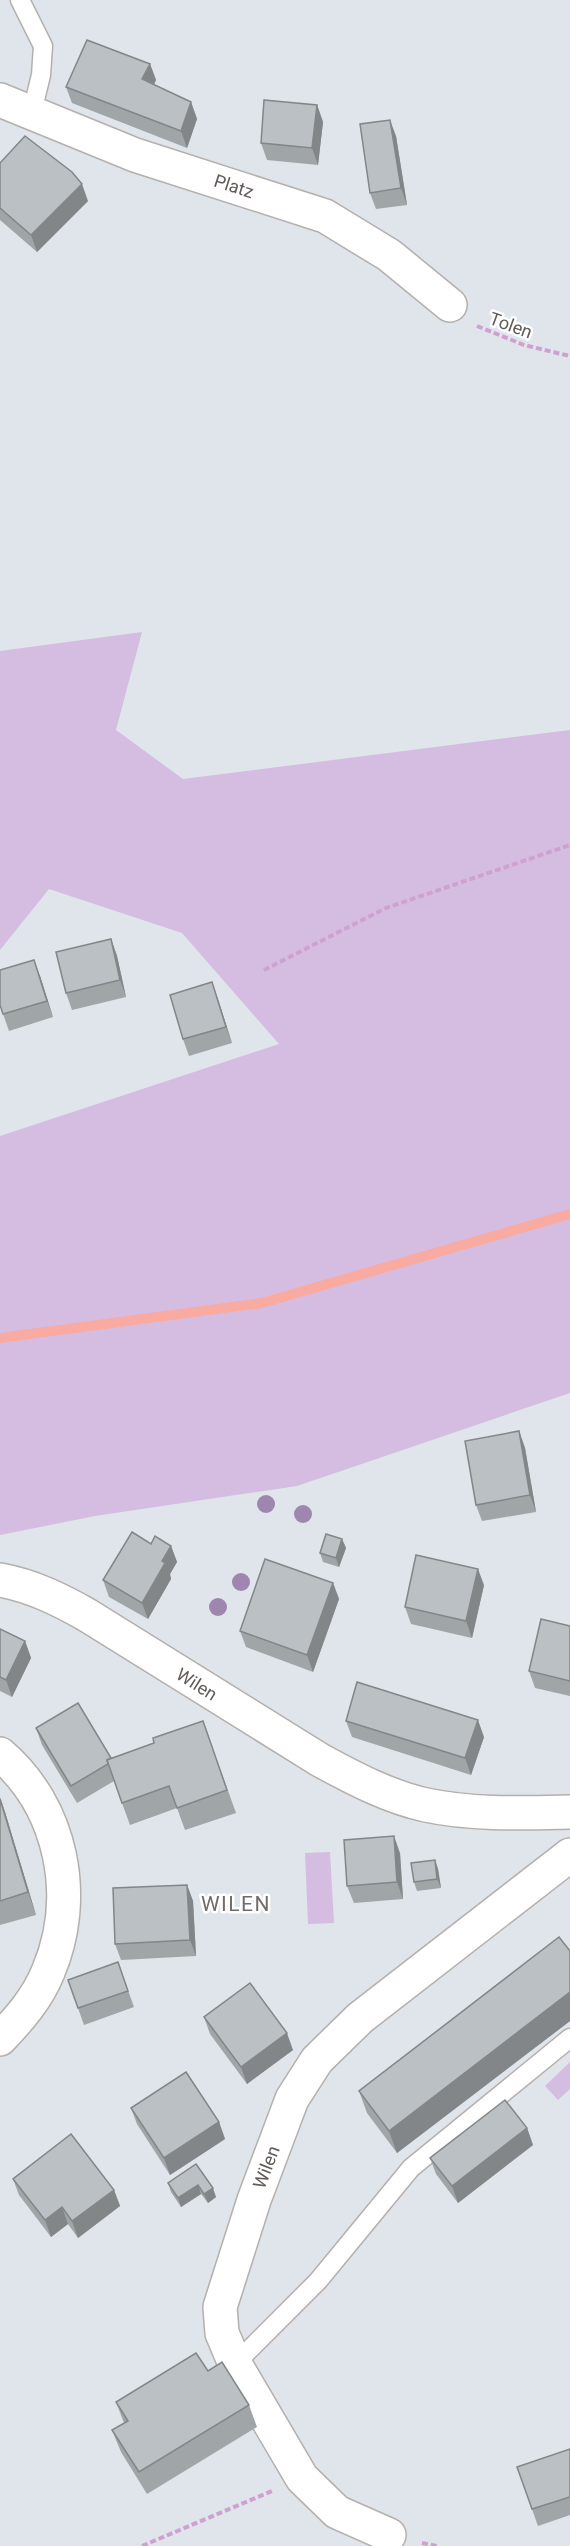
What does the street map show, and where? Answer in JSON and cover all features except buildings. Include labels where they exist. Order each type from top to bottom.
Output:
[{"type":"street","name":"Platz","points":[[10,108],[140,157],[325,216],[389,255],[450,305]]},
{"type":"street","name":"Wilen","points":[[0,1581],[19,1584],[52,1596],[78,1610],[320,1760],[358,1781],[425,1805],[464,1811],[570,1812]]},
{"type":"street","points":[[0,1754],[26,1782],[53,1825],[63,1881],[61,1928],[48,1972],[28,2010],[0,2039]]},
{"type":"street","name":"Wilen","points":[[389,2535],[337,2511],[302,2478],[235,2364],[222,2333],[220,2307],[254,2199],[288,2109],[311,2070],[360,2018],[570,1855]]},
{"type":"lane","points":[[10,108],[41,75],[43,46],[20,0]]},
{"type":"lane","points":[[235,2364],[318,2282],[411,2168],[570,2037]]},
{"type":"path","name":"Tolen","points":[[450,305],[481,330],[524,345],[570,356]]},
{"type":"path","points":[[264,970],[386,908],[570,845]]},
{"type":"path","points":[[142,2546],[302,2478]]},
{"type":"shaded area","points":[[142,632],[116,730],[183,779],[570,730],[570,1393],[297,1486],[95,1516],[0,1535],[0,1136],[279,1044],[182,933],[49,889],[0,950],[0,651]]},
{"type":"shaded area","points":[[330,1852],[334,1923],[308,1924],[305,1853]]},
{"type":"shaded area","points":[[570,2062],[570,2089],[558,2100],[545,2086]]},
{"type":"waterway","points":[[0,1338],[262,1303],[570,1214]]},
{"type":"district","name":"WILEN","points":[[236,1904]]}]
